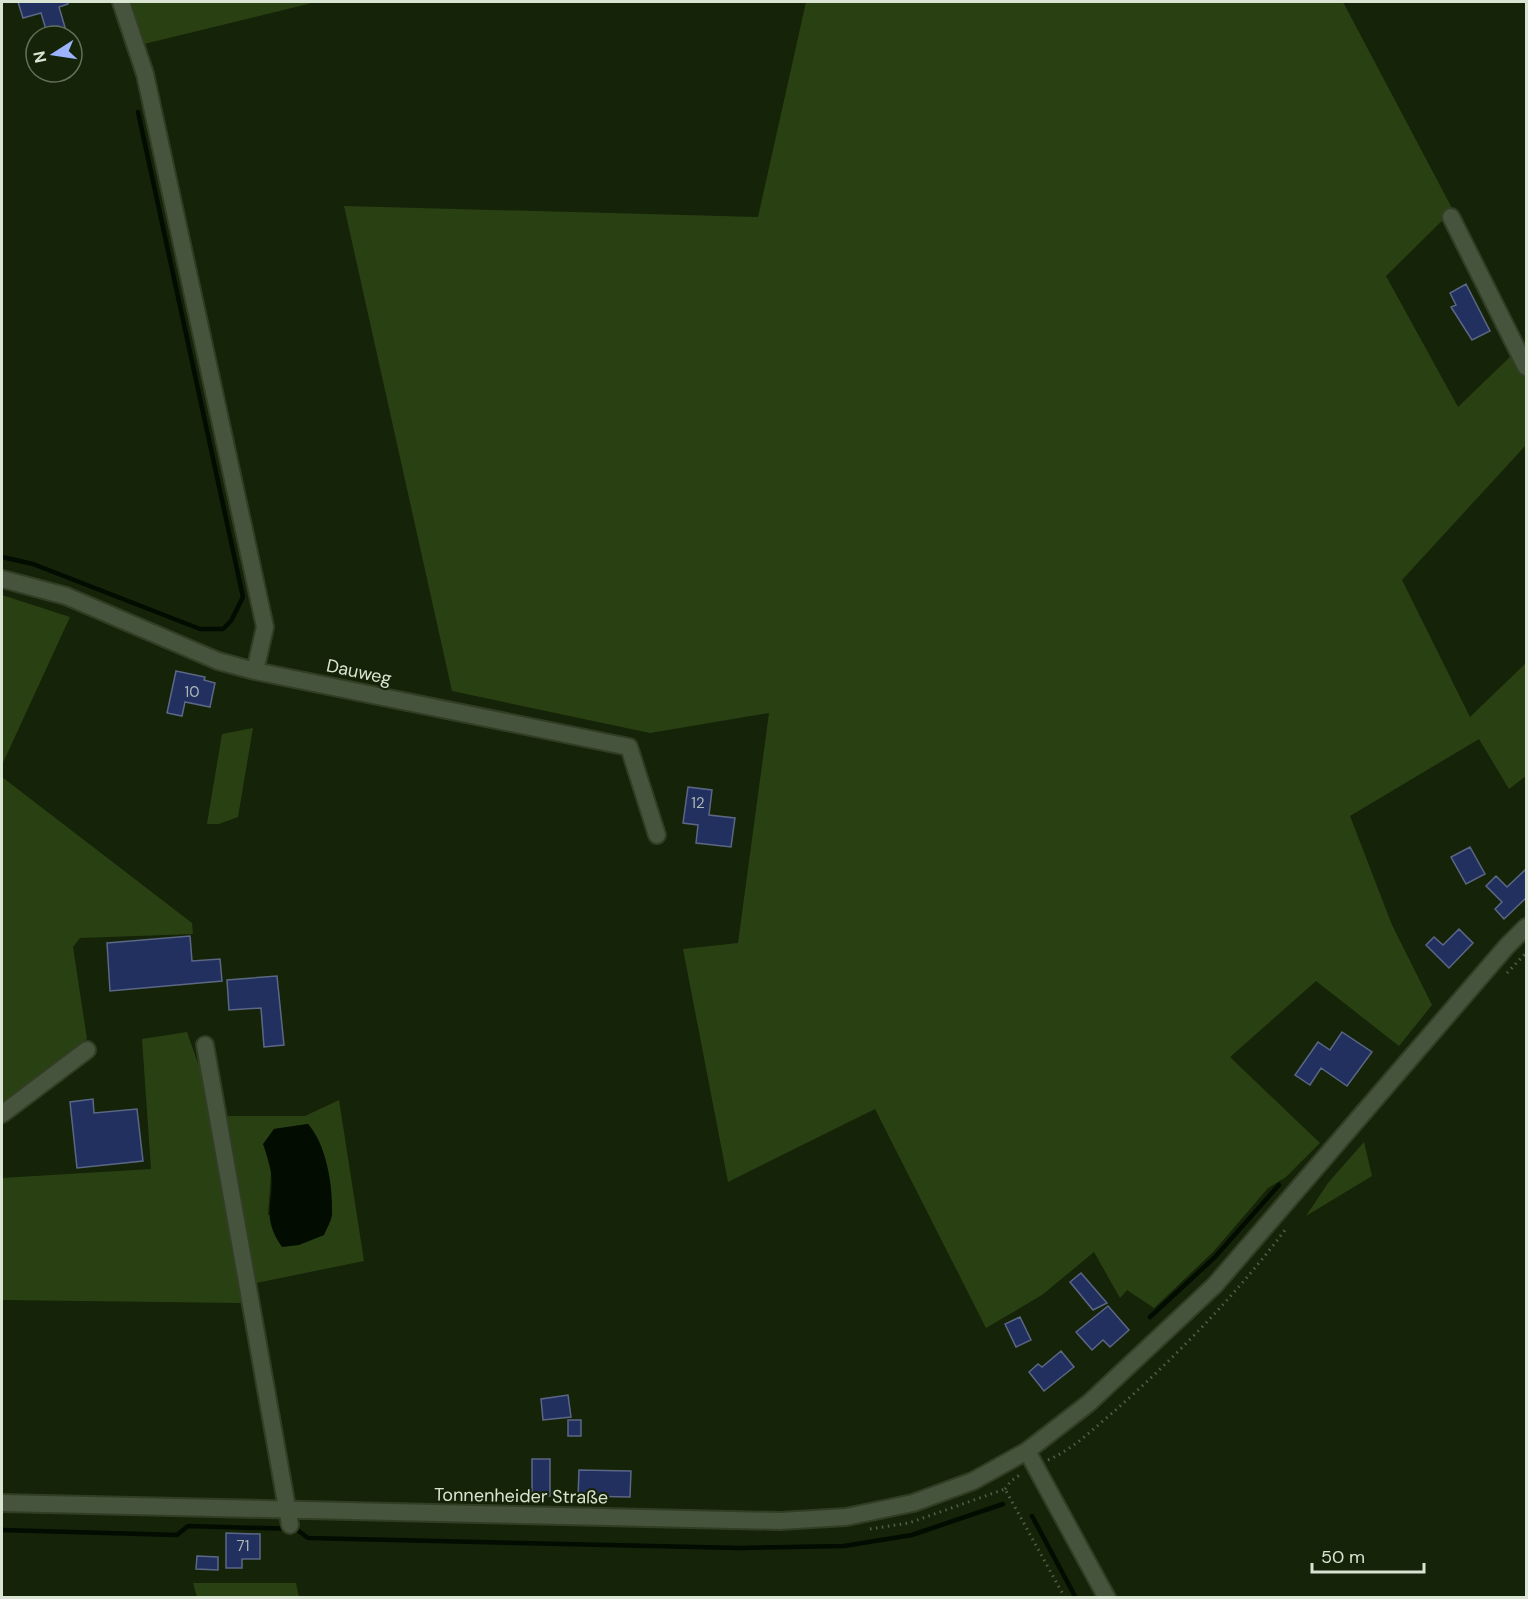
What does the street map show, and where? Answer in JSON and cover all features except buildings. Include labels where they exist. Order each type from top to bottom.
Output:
[{"type":"street","points":[[121,2],[145,74],[265,627],[255,671]]},
{"type":"street","points":[[1451,217],[1527,366]]},
{"type":"street","name":"Dauweg","points":[[2,579],[66,596],[218,660],[255,671],[629,747],[657,835]]},
{"type":"street","name":"Tonnenheider Straße","points":[[2,1503],[74,1512],[518,1523],[780,1521],[846,1517],[913,1503],[973,1480],[1027,1451],[1089,1403],[1215,1285],[1507,946],[1527,927]]},
{"type":"street","points":[[205,1045],[289,1518]]},
{"type":"street","points":[[2,1114],[87,1050]]},
{"type":"street","points":[[1027,1451],[1107,1598]]},
{"type":"green space","points":[[129,2],[316,2],[144,44]]},
{"type":"green space","points":[[806,2],[1343,2],[1453,210],[1386,276],[1458,407],[1514,353],[1526,376],[1526,445],[1402,580],[1470,717],[1526,663],[1526,776],[1509,789],[1479,739],[1350,816],[1392,925],[1432,1005],[1399,1046],[1316,981],[1230,1057],[1320,1143],[1286,1177],[1268,1188],[1213,1252],[1154,1308],[1127,1290],[1120,1298],[1094,1252],[1042,1295],[986,1328],[875,1109],[728,1182],[683,949],[738,943],[769,713],[650,733],[452,691],[344,206],[758,217]]},
{"type":"green space","points":[[2,595],[70,617],[2,765]]},
{"type":"green space","points":[[253,728],[238,817],[219,824],[207,824],[222,734]]},
{"type":"green space","points":[[2,777],[192,923],[193,934],[80,938],[73,947],[87,1039],[2,1103]]},
{"type":"green space","points":[[187,1032],[200,1069],[241,1303],[2,1300],[2,1178],[151,1169],[142,1039]]},
{"type":"green space","points":[[339,1100],[364,1261],[256,1283],[225,1116],[305,1116]],"holes":[[[308,1124],[315,1133],[327,1166],[332,1215],[268,1215],[271,1173],[264,1144],[274,1129]]]},
{"type":"green space","points":[[1364,1142],[1372,1176],[1306,1216],[1328,1183]]},
{"type":"green space","points":[[193,1583],[296,1583],[299,1597],[197,1597]]},
{"type":"shaded area","points":[[308,1124],[324,1154],[331,1190],[332,1216],[324,1235],[299,1245],[282,1247],[275,1236],[270,1218],[271,1172],[263,1144],[274,1129]]},
{"type":"waterway","points":[[2,557],[33,564],[200,629],[223,629],[231,621],[243,597],[138,112]]},
{"type":"waterway","points":[[1150,1317],[1215,1257],[1279,1185]]},
{"type":"waterway","points":[[2,1530],[177,1535],[188,1526],[296,1529],[308,1538],[740,1548],[844,1546],[912,1535],[1003,1504]]},
{"type":"waterway","points":[[1032,1516],[1076,1598]]}]
